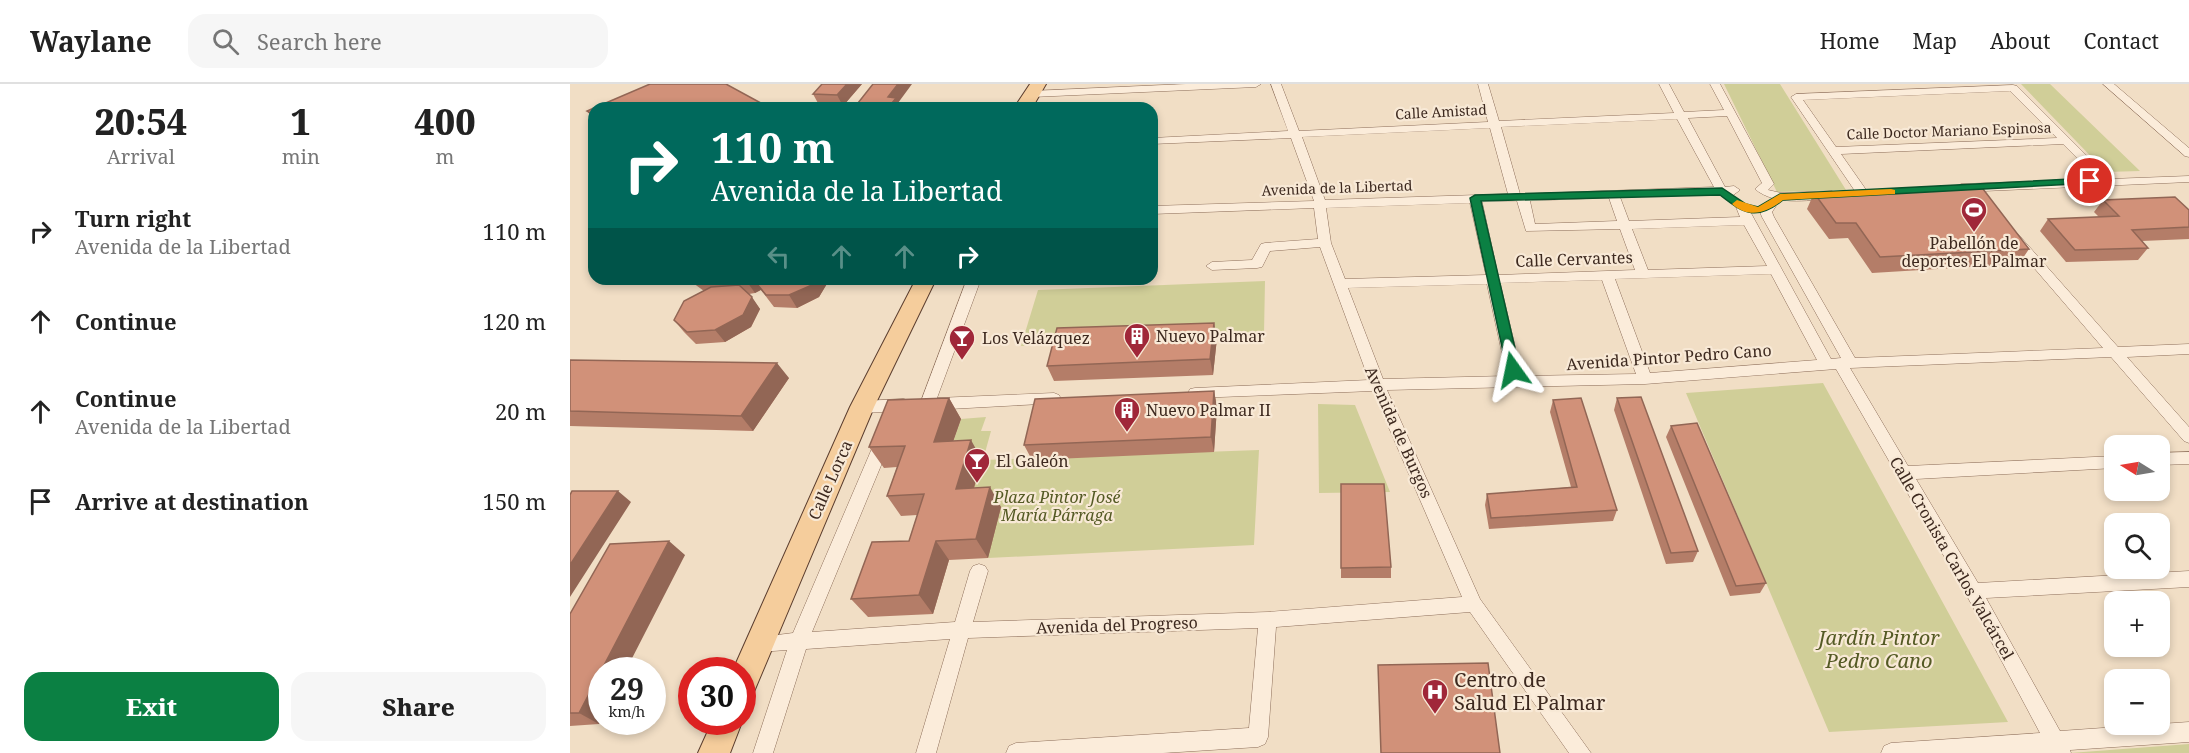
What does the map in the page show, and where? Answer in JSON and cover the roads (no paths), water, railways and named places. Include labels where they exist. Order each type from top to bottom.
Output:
[{"type":"main road","name":"Calle Lorca","points":[[753,657],[862,407],[923,285]]},
{"type":"main road","points":[[714,753],[722,735]]},
{"type":"street","points":[[1031,95],[1129,88],[1254,84]]},
{"type":"street","name":"Avenida de Burgos","points":[[1276,84],[1319,196],[1325,243],[1339,284],[1378,386],[1474,604],[1581,753]]},
{"type":"street","points":[[1483,84],[1530,228],[1748,221]]},
{"type":"street","name":"Calle Cronista Carlos Valcárcel","points":[[1664,84],[1748,221],[1775,270],[1839,364],[1904,473],[1973,591],[2058,747]]},
{"type":"street","points":[[1715,84],[1732,113]]},
{"type":"street","points":[[2108,84],[2189,154]]},
{"type":"street","points":[[1770,197],[1758,210],[1733,197],[1745,186],[1770,197],[1857,194],[1833,151],[1796,97],[2013,88],[2105,180]]},
{"type":"street","name":"Calle Amistad","points":[[1158,141],[1732,113]]},
{"type":"street","name":"Calle Cronista Carlos Valcárcel","points":[[1732,113],[1768,184],[1770,197],[1767,217],[1839,364]]},
{"type":"street","name":"Calle Doctor Mariano Espinosa","points":[[1833,151],[2066,141]]},
{"type":"street","points":[[1949,188],[2105,180],[2189,179]]},
{"type":"street","points":[[1971,187],[1984,202]]},
{"type":"street","points":[[1613,194],[1643,274]]},
{"type":"street","name":"Avenida de la Libertad","points":[[1158,210],[1613,194],[1733,197]]},
{"type":"street","points":[[1475,198],[1516,383]]},
{"type":"street","points":[[2007,229],[2189,438]]},
{"type":"street","points":[[1212,266],[1257,264],[1265,247],[1325,243]]},
{"type":"street","points":[[1291,246],[1291,262]]},
{"type":"street","name":"Calle Cervantes","points":[[1339,284],[1775,270]]},
{"type":"street","points":[[1606,274],[1646,379]]},
{"type":"street","points":[[927,404],[972,285]]},
{"type":"street","name":"Avenida Pintor Pedro Cano","points":[[1182,394],[1646,379],[1839,364],[2189,349]]},
{"type":"street","points":[[862,407],[1066,398]]},
{"type":"street","name":"Calle Lorca","points":[[764,753],[799,641],[899,405]]},
{"type":"street","points":[[2170,459],[2189,458]]},
{"type":"street","points":[[1904,473],[2104,463]]},
{"type":"street","points":[[926,753],[979,571]]},
{"type":"street","points":[[1973,591],[2189,579]]},
{"type":"street","name":"Avenida del Progreso","points":[[759,644],[961,630],[1268,620],[1474,604]]},
{"type":"street","points":[[1016,753],[1187,747],[1258,737],[1268,620]]},
{"type":"street","points":[[1891,753],[2058,747],[2189,732]]},
{"type":"place","name":"Pabellón de deportes El Palmar","points":[[1974,233]]},
{"type":"place","name":"Nuevo Palmar","points":[[1137,359]]},
{"type":"place","name":"Los Velázquez","points":[[962,361]]},
{"type":"place","name":"Nuevo Palmar II","points":[[1127,433]]},
{"type":"place","name":"El Galeón","points":[[977,484]]},
{"type":"place","name":"Centro de Salud El Palmar","points":[[1435,715]]},
{"type":"park label","name":"Plaza Pintor José María Párraga","points":[[1057,506]]},
{"type":"park label","name":"Jardín Pintor Pedro Cano","points":[[1879,650]]}]
